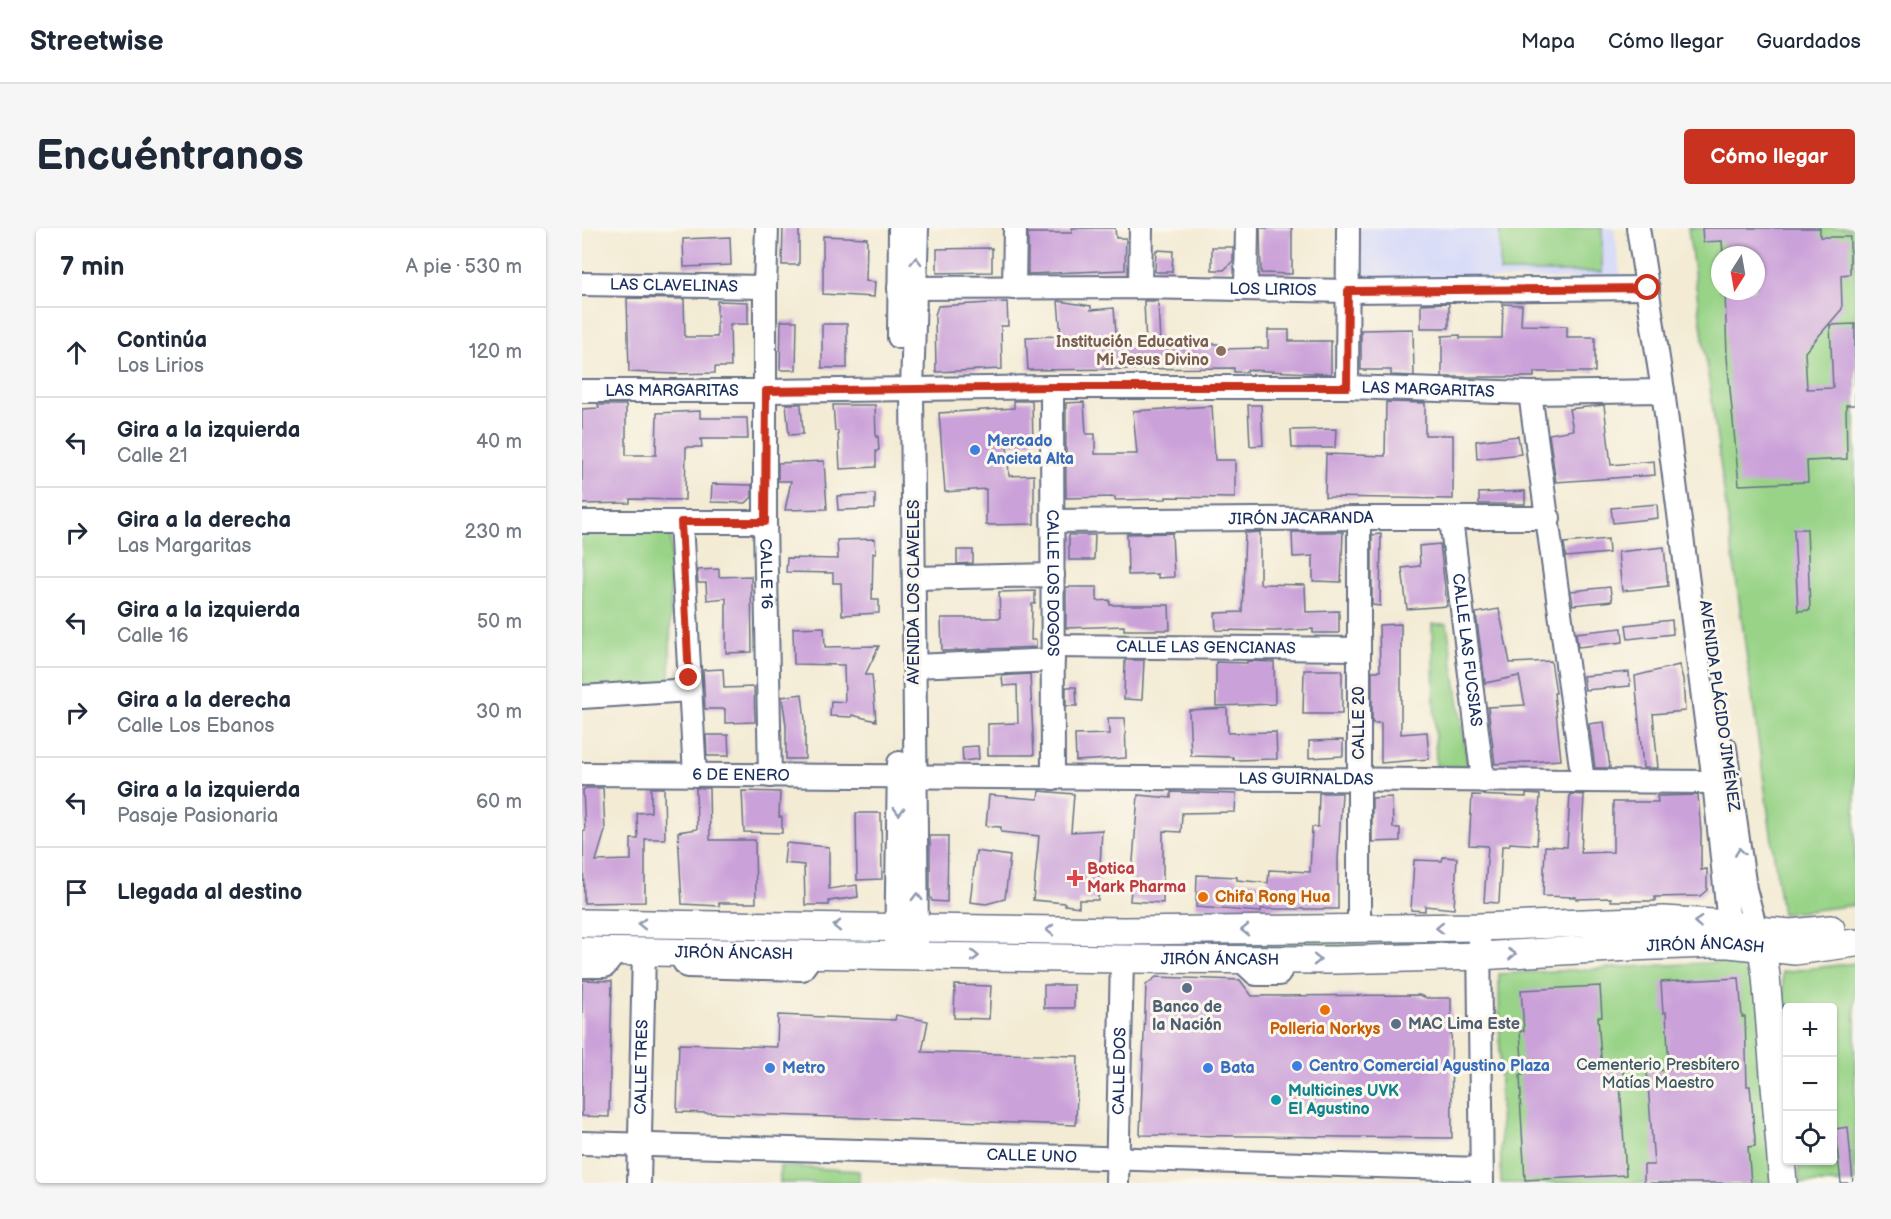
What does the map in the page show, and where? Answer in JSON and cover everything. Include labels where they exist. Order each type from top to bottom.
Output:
[{"type":"main road","name":"JIRÓN ÁNCASH","points":[[582,923],[1123,931],[1479,927],[1664,920],[1746,937],[1795,951],[1855,943]]},
{"type":"main road","name":"JIRÓN ÁNCASH","points":[[582,951],[1122,960],[1285,960],[1479,956],[1746,937],[1855,925]]},
{"type":"main road","name":"AVENIDA PLÁCIDO JIMÉNEZ","points":[[1746,937],[1783,1183]]},
{"type":"street","name":"CALLE 16","points":[[768,228],[765,287],[765,522],[770,776]]},
{"type":"street","name":"AVENIDA LOS CLAVELES","points":[[900,228],[907,288],[906,955]]},
{"type":"street","name":"AVENIDA LOS CLAVELES","points":[[907,288],[917,228]]},
{"type":"street","points":[[1014,288],[1016,228]]},
{"type":"street","points":[[1140,287],[1142,228]]},
{"type":"street","points":[[1246,289],[1247,228]]},
{"type":"street","points":[[1347,387],[1348,228]]},
{"type":"street","name":"AVENIDA PLÁCIDO JIMÉNEZ","points":[[1638,228],[1663,391],[1714,782],[1746,937]]},
{"type":"street","name":"AVENIDA PLÁCIDO JIMÉNEZ","points":[[1653,228],[1745,889],[1746,937]]},
{"type":"street","name":"LAS CLAVELINAS","points":[[582,284],[765,287]]},
{"type":"street","name":"LOS LIRIOS","points":[[907,288],[1140,287],[1348,291],[1648,288]]},
{"type":"street","name":"LAS MARGARITAS","points":[[582,391],[1052,387],[1347,387],[1530,393],[1663,391]]},
{"type":"street","name":"CALLE LOS DOGOS","points":[[1052,387],[1053,778]]},
{"type":"street","name":"AVENIDA LOS CLAVELES","points":[[906,389],[914,578],[914,666],[907,778]]},
{"type":"street","points":[[1530,393],[1549,518],[1583,781]]},
{"type":"street","name":"CALLE 20","points":[[1359,518],[1359,929]]},
{"type":"street","name":"JIRÓN JACARANDA","points":[[1053,521],[1549,518]]},
{"type":"street","name":"CALLE LAS FUCSIAS","points":[[1451,519],[1483,781]]},
{"type":"street","points":[[582,522],[765,522]]},
{"type":"street","points":[[681,522],[695,775]]},
{"type":"street","points":[[914,578],[1053,575]]},
{"type":"street","name":"CALLE LAS GENCIANAS","points":[[914,666],[1053,653],[1359,649]]},
{"type":"street","points":[[582,697],[690,690]]},
{"type":"street","name":"6 DE ENERO","points":[[582,774],[907,778]]},
{"type":"street","name":"LAS GUIRNALDAS","points":[[907,778],[1714,782]]},
{"type":"street","name":"CALLE UNO","points":[[582,1143],[1118,1158],[1481,1176],[1479,927]]},
{"type":"street","points":[[582,966],[604,966],[617,951]]},
{"type":"street","name":"CALLE TRES","points":[[639,1183],[644,951]]},
{"type":"street","name":"CALLE DOS","points":[[1117,1183],[1122,960]]},
{"type":"shaded area","points":[[1351,228],[1614,228],[1621,279],[1350,278]]},
{"type":"green space","points":[[1500,228],[1602,228],[1602,272],[1500,272]]},
{"type":"green space","points":[[1688,228],[1855,228],[1855,905],[1782,914]]},
{"type":"green space","points":[[671,529],[670,688],[582,688],[582,530]]},
{"type":"green space","points":[[1432,624],[1447,624],[1468,767],[1436,766]]},
{"type":"green space","points":[[944,933],[1455,937],[1453,951],[946,946]]},
{"type":"green space","name":"Cementerio Presbítero Matías Maestro","points":[[1760,960],[1775,1183],[1501,1183],[1499,974]]},
{"type":"green space","points":[[1855,963],[1855,1183],[1800,1183],[1798,1165],[1837,1165],[1837,1003],[1784,1003],[1782,972]]},
{"type":"green space","points":[[780,1166],[859,1171],[859,1183],[780,1183]]},
{"type":"building","points":[[783,228],[799,228],[799,265],[782,265]]},
{"type":"building","points":[[1072,228],[1115,228],[1116,238],[1126,238],[1125,270],[1028,274],[1028,233],[1072,233]]},
{"type":"building","points":[[1260,228],[1292,228],[1292,274],[1261,273]]},
{"type":"building","points":[[1702,228],[1820,228],[1820,237],[1850,237],[1850,274],[1841,275],[1842,309],[1805,352],[1807,389],[1833,388],[1830,325],[1855,324],[1855,405],[1846,405],[1847,459],[1807,461],[1808,482],[1739,485],[1727,357],[1725,300],[1765,300],[1765,246],[1722,246],[1722,241],[1703,242]]},
{"type":"building","points":[[823,236],[867,238],[866,281],[875,282],[874,297],[823,294]]},
{"type":"building","points":[[730,237],[731,265],[684,267],[683,239]]},
{"type":"building","points":[[1212,247],[1233,247],[1233,261],[1224,270],[1212,270]]},
{"type":"building","points":[[992,248],[992,272],[937,273],[937,249]]},
{"type":"building","points":[[1156,250],[1173,251],[1172,272],[1155,272]]},
{"type":"building","points":[[627,298],[684,299],[685,337],[717,337],[717,301],[748,302],[748,324],[730,324],[731,367],[715,367],[715,373],[629,372]]},
{"type":"building","points":[[1058,301],[1091,306],[1091,310],[1114,308],[1117,345],[1146,345],[1144,301],[1158,301],[1160,344],[1218,344],[1218,349],[1268,348],[1268,330],[1289,330],[1289,341],[1331,341],[1331,374],[1247,370],[1247,372],[1234,372],[1234,368],[1028,370],[1026,337],[1061,336]]},
{"type":"building","points":[[1007,302],[1008,326],[1001,326],[1002,369],[936,372],[935,315],[938,306]]},
{"type":"building","points":[[1449,303],[1449,328],[1421,328],[1421,304]]},
{"type":"building","points":[[1503,304],[1522,305],[1521,325],[1567,326],[1567,337],[1595,337],[1595,372],[1534,372],[1534,377],[1442,377],[1442,336],[1502,338]]},
{"type":"building","points":[[781,321],[797,321],[796,370],[780,370]]},
{"type":"building","points":[[822,324],[847,324],[847,368],[822,368]]},
{"type":"building","points":[[1413,329],[1414,376],[1391,375],[1391,370],[1361,370],[1361,330]]},
{"type":"building","name":"Mercado Ancieta Alta","points":[[1014,401],[1032,401],[1033,443],[1007,444],[1009,476],[1034,475],[1034,524],[986,525],[986,489],[945,492],[939,413],[1014,408]]},
{"type":"building","points":[[1084,402],[1086,434],[1095,434],[1095,454],[1137,454],[1133,411],[1212,406],[1215,460],[1235,460],[1235,498],[1166,497],[1166,499],[1115,500],[1115,497],[1066,498],[1066,403]]},
{"type":"building","points":[[1386,402],[1425,403],[1425,435],[1453,435],[1453,499],[1325,497],[1326,454],[1385,456]]},
{"type":"building","points":[[786,404],[801,404],[803,434],[789,435]]},
{"type":"building","points":[[598,405],[626,405],[626,455],[656,455],[657,413],[700,411],[700,418],[747,418],[748,439],[701,439],[702,447],[686,447],[685,500],[630,499],[630,503],[582,504],[582,409],[599,408]]},
{"type":"building","points":[[833,405],[875,405],[876,437],[878,436],[879,450],[876,451],[876,467],[840,469],[838,431],[835,431]]},
{"type":"building","points":[[1248,405],[1261,405],[1263,445],[1250,446]]},
{"type":"building","points":[[1604,405],[1611,465],[1654,461],[1655,475],[1556,482],[1549,434],[1573,430],[1569,409]]},
{"type":"building","points":[[1336,429],[1335,448],[1292,448],[1291,430]]},
{"type":"building","points":[[1518,436],[1521,454],[1477,459],[1476,441]]},
{"type":"building","points":[[824,461],[827,509],[785,510],[791,481],[778,481],[778,463]]},
{"type":"building","points":[[712,484],[752,485],[752,497],[746,503],[711,502]]},
{"type":"building","points":[[1525,491],[1525,504],[1479,504],[1479,493]]},
{"type":"building","points":[[875,494],[875,509],[838,510],[837,496]]},
{"type":"building","points":[[1657,504],[1658,518],[1613,523],[1611,508]]},
{"type":"building","points":[[1794,529],[1807,529],[1810,610],[1798,611]]},
{"type":"building","points":[[1260,532],[1260,584],[1305,585],[1306,612],[1339,611],[1339,633],[1313,633],[1313,629],[1216,630],[1215,613],[1242,612],[1245,533]]},
{"type":"building","points":[[1292,532],[1343,532],[1341,582],[1313,581],[1313,556],[1293,557]]},
{"type":"building","points":[[1172,533],[1174,577],[1158,578],[1158,574],[1128,575],[1127,534]]},
{"type":"building","points":[[1381,534],[1380,606],[1372,605],[1372,535]]},
{"type":"building","points":[[1069,535],[1095,535],[1094,560],[1069,560]]},
{"type":"building","points":[[875,539],[872,599],[879,599],[879,613],[842,615],[841,583],[833,583],[833,573],[786,572],[787,558],[838,559],[837,540]]},
{"type":"building","points":[[1608,539],[1609,553],[1566,557],[1564,543]]},
{"type":"building","points":[[1440,544],[1447,606],[1407,609],[1402,568],[1420,566],[1419,546]]},
{"type":"building","points":[[1664,547],[1668,586],[1622,591],[1618,552]]},
{"type":"building","points":[[957,550],[973,550],[973,563],[957,564]]},
{"type":"building","points":[[719,569],[719,577],[751,576],[752,652],[726,653],[726,598],[707,600],[706,583],[698,583],[697,570]]},
{"type":"building","points":[[1066,587],[1097,587],[1097,601],[1110,600],[1110,605],[1169,605],[1170,630],[1124,630],[1124,626],[1066,628]]},
{"type":"building","points":[[1610,587],[1612,601],[1573,605],[1571,591]]},
{"type":"building","points":[[1035,591],[1035,604],[1032,604],[1031,640],[1036,640],[1036,647],[942,651],[941,618],[1000,618],[999,592]]},
{"type":"building","points":[[1499,609],[1510,663],[1551,661],[1561,760],[1495,764],[1488,707],[1525,705],[1519,676],[1485,683],[1476,613]]},
{"type":"building","points":[[1672,620],[1673,634],[1628,639],[1626,625]]},
{"type":"building","points":[[1401,624],[1401,734],[1427,732],[1429,759],[1381,763],[1381,723],[1372,723],[1372,671],[1380,671],[1379,625]]},
{"type":"building","points":[[824,627],[825,647],[879,646],[865,675],[872,675],[876,721],[852,715],[852,717],[830,716],[831,701],[845,702],[844,665],[794,664],[793,628]]},
{"type":"building","points":[[1622,628],[1623,642],[1578,647],[1576,633]]},
{"type":"building","points":[[1125,660],[1144,660],[1142,700],[1124,699]]},
{"type":"building","points":[[1247,661],[1274,662],[1275,704],[1216,706],[1216,662],[1247,663]]},
{"type":"building","points":[[1679,665],[1683,679],[1685,711],[1653,714],[1658,768],[1643,768],[1635,676]]},
{"type":"building","points":[[723,669],[724,688],[754,687],[755,722],[725,723],[725,709],[705,709],[703,670]]},
{"type":"building","points":[[1304,670],[1342,670],[1342,714],[1303,714]]},
{"type":"building","points":[[1629,672],[1630,686],[1585,690],[1583,676]]},
{"type":"building","points":[[1030,674],[1034,755],[988,755],[988,724],[1018,723],[1017,685],[1003,686],[1002,676]]},
{"type":"building","points":[[1066,687],[1076,687],[1077,706],[1066,706]]},
{"type":"building","points":[[802,694],[805,759],[786,759],[786,725],[782,697]]},
{"type":"building","points":[[1227,708],[1228,733],[1276,732],[1277,759],[1233,760],[1233,757],[1191,756],[1189,710]]},
{"type":"building","points":[[1108,718],[1125,718],[1126,758],[1076,761],[1075,735],[1109,734]]},
{"type":"building","points":[[1604,722],[1610,768],[1595,768],[1589,724]]},
{"type":"building","points":[[706,735],[728,735],[729,756],[707,756]]},
{"type":"building","points":[[1343,740],[1343,756],[1309,758],[1309,741]]},
{"type":"building","points":[[978,746],[979,759],[963,761],[962,747]]},
{"type":"building","points":[[603,788],[605,831],[596,861],[631,860],[631,839],[638,839],[637,813],[651,812],[651,788],[664,788],[665,839],[645,839],[645,902],[584,903],[583,790]]},
{"type":"building","points":[[696,788],[709,788],[710,840],[755,840],[756,903],[719,903],[719,906],[682,904],[678,832],[697,829]]},
{"type":"building","points":[[742,791],[780,792],[779,817],[782,817],[782,833],[744,832]]},
{"type":"building","points":[[1039,791],[1074,794],[1071,832],[1102,830],[1098,900],[1079,900],[1079,907],[1065,905],[1065,903],[1033,900],[1039,836],[1001,832],[1001,827],[986,826],[989,795],[1038,799]]},
{"type":"building","points":[[1171,792],[1236,794],[1235,812],[1182,813],[1181,832],[1163,831],[1163,903],[1130,901],[1138,795],[1171,798]]},
{"type":"building","points":[[1319,793],[1342,793],[1338,909],[1261,909],[1261,912],[1196,907],[1197,875],[1237,877],[1237,880],[1268,883],[1269,870],[1310,872],[1312,827],[1318,827]]},
{"type":"building","points":[[1526,794],[1540,795],[1537,845],[1510,843],[1509,846],[1502,846],[1499,903],[1484,902],[1488,846],[1469,845],[1472,795],[1526,797]]},
{"type":"building","points":[[1570,794],[1584,795],[1581,853],[1613,852],[1613,802],[1658,802],[1657,796],[1698,795],[1701,870],[1707,869],[1707,890],[1700,896],[1655,897],[1655,901],[1611,901],[1611,898],[1576,899],[1576,897],[1543,896],[1545,846],[1567,847]]},
{"type":"building","points":[[1392,797],[1393,828],[1400,828],[1400,841],[1372,842],[1372,798]]},
{"type":"building","points":[[856,813],[881,813],[882,879],[857,880]]},
{"type":"building","points":[[930,836],[948,836],[947,902],[932,901],[930,896]]},
{"type":"building","points":[[786,843],[829,847],[829,889],[857,885],[858,897],[829,901],[829,905],[805,905],[804,865],[784,863]]},
{"type":"building","points":[[976,851],[1010,856],[1005,899],[986,904],[970,902]]},
{"type":"building","points":[[1443,857],[1457,858],[1454,909],[1425,906],[1425,911],[1411,910],[1414,860],[1442,861]]},
{"type":"building","name":"Centro Comercial Agustino Plaza","points":[[1156,977],[1240,980],[1252,996],[1419,995],[1427,998],[1451,998],[1452,1138],[1140,1135],[1146,985]]},
{"type":"building","points":[[1739,978],[1742,1017],[1745,1017],[1747,1086],[1750,1086],[1755,1139],[1755,1146],[1748,1147],[1751,1183],[1644,1183],[1644,1165],[1654,1165],[1647,1071],[1669,1070],[1666,1012],[1663,1013],[1661,982]]},
{"type":"building","points":[[582,980],[612,981],[609,1117],[582,1116]]},
{"type":"building","points":[[955,985],[991,986],[989,1019],[954,1018]]},
{"type":"building","points":[[1044,985],[1074,985],[1074,1008],[1044,1008]]},
{"type":"building","points":[[1600,986],[1602,1017],[1598,1017],[1602,1071],[1623,1070],[1624,1083],[1620,1083],[1626,1175],[1525,1180],[1520,1097],[1520,1075],[1523,1075],[1520,1031],[1524,1031],[1521,990]]},
{"type":"building","points":[[778,1015],[895,1020],[896,1015],[928,1021],[922,1052],[1078,1056],[1076,1125],[677,1112],[679,1044],[777,1047]]},
{"type":"building","points":[[1848,1127],[1853,1183],[1841,1183],[1837,1129]]},
{"type":"place","name":"Institución Educativa Mi Jesus Divino","points":[[1221,351]]},
{"type":"place","name":"Mercado Ancieta Alta","points":[[975,450]]},
{"type":"place","name":"Botica Mark Pharma","points":[[1075,878]]},
{"type":"place","name":"Chifa Rong Hua","points":[[1203,897]]},
{"type":"place","name":"Banco de la Nación","points":[[1187,988]]},
{"type":"place","name":"Polleria Norkys","points":[[1325,1010]]},
{"type":"place","name":"MAC Lima Este","points":[[1396,1024]]},
{"type":"place","name":"Centro Comercial Agustino Plaza","points":[[1297,1066]]},
{"type":"place","name":"Metro","points":[[770,1068]]},
{"type":"place","name":"Bata","points":[[1208,1068]]},
{"type":"place","name":"Multicines UVK El Agustino","points":[[1276,1100]]},
{"type":"route","points":[[689,678],[681,522],[765,522],[766,391],[1052,387],[1347,387],[1348,291],[1648,288]]}]
